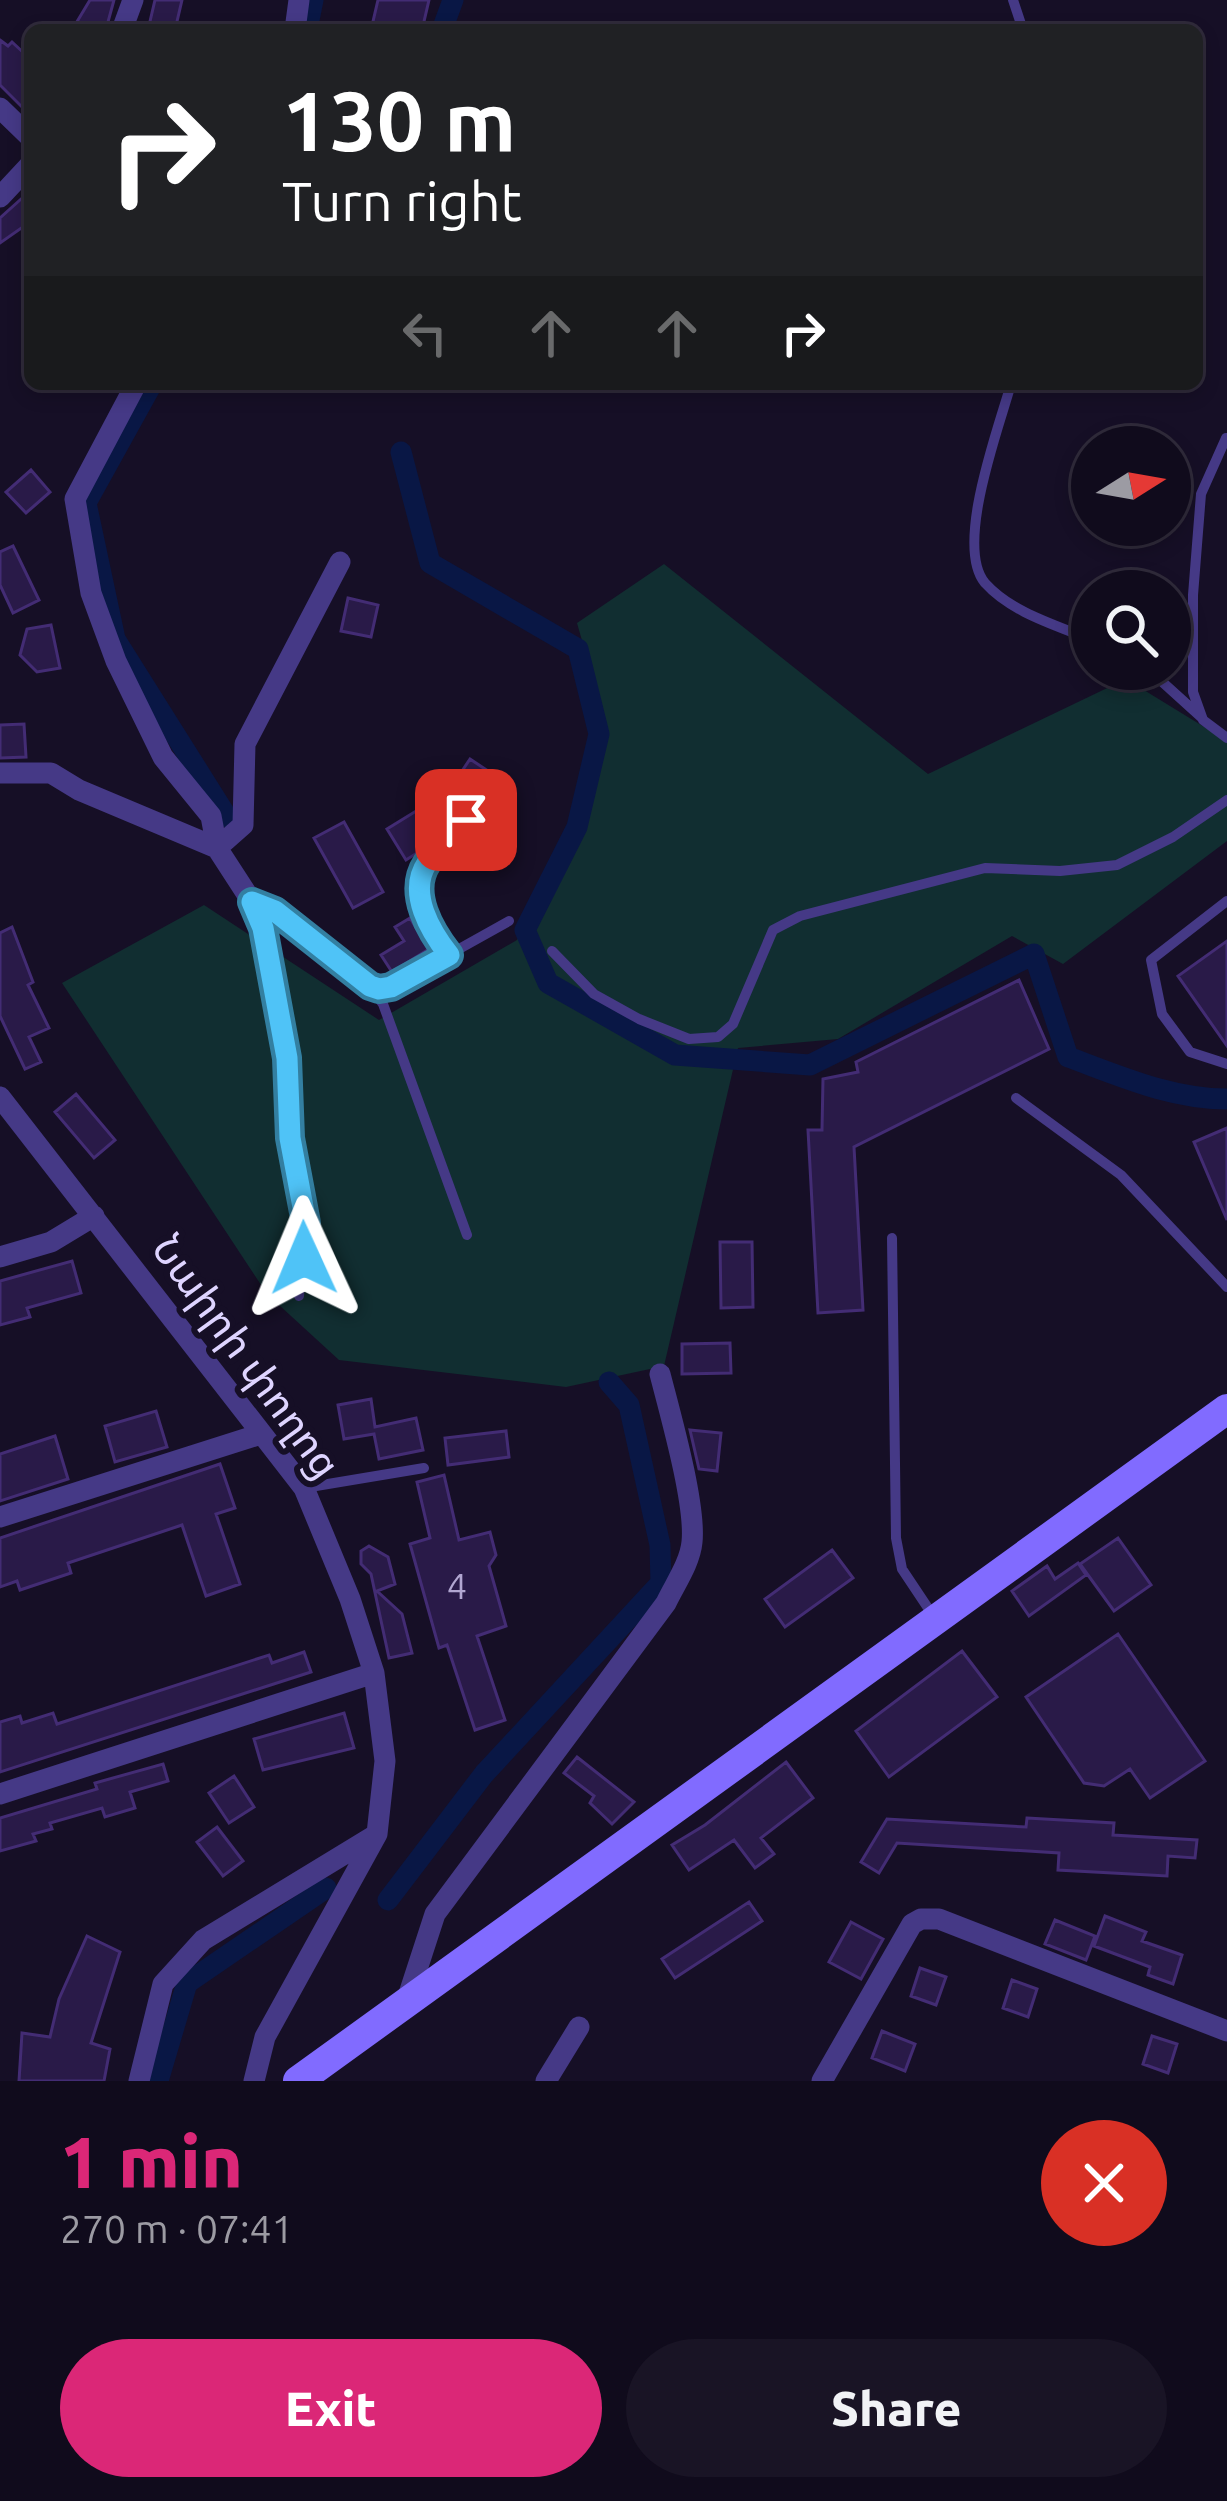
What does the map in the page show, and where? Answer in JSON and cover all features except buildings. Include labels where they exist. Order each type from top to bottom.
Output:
[{"type":"main road","points":[[298,2081],[1227,1408]]},
{"type":"street","points":[[0,108],[24,131]]},
{"type":"street","points":[[0,197],[24,171]]},
{"type":"street","points":[[133,390],[75,499],[91,593],[116,661],[163,757],[211,816],[217,848],[252,902]]},
{"type":"street","points":[[217,848],[243,825],[245,744],[340,562]]},
{"type":"street","points":[[0,773],[51,773],[79,790],[217,848]]},
{"type":"street","name":"Նաիրի փողոց","points":[[0,1097],[304,1488],[374,1672],[385,1761],[377,1834]]},
{"type":"street","points":[[0,1257],[51,1242],[94,1216]]},
{"type":"street","points":[[405,2006],[435,1914],[666,1603],[687,1559],[693,1540],[660,1374]]},
{"type":"street","points":[[0,1517],[262,1434]]},
{"type":"street","points":[[0,1794],[374,1672]]},
{"type":"street","points":[[139,2081],[163,1984],[203,1940],[377,1834]]},
{"type":"street","points":[[254,2081],[265,2037],[377,1834]]},
{"type":"street","points":[[822,2081],[912,1924],[921,1919],[939,1919],[1227,2031]]},
{"type":"street","points":[[546,2081],[579,2027]]},
{"type":"lane","points":[[1009,390],[972,544],[982,580],[1014,607],[1071,631]]},
{"type":"lane","points":[[1203,720],[1193,692],[1192,595],[1201,494],[1226,438]]},
{"type":"lane","points":[[1171,690],[1227,738]]},
{"type":"lane","points":[[552,951],[594,994],[639,1019],[689,1039],[718,1037],[733,1024],[773,930],[800,916],[985,868],[1060,871],[1118,865],[1173,837],[1227,800]]},
{"type":"lane","points":[[449,955],[422,911],[423,877],[426,864],[459,838],[466,820]]},
{"type":"lane","points":[[1227,901],[1151,961],[1162,1014],[1190,1052],[1227,1064]]},
{"type":"lane","points":[[252,902],[275,911],[370,986],[382,1004],[467,1234]]},
{"type":"lane","points":[[252,902],[263,928],[287,1058],[290,1138],[306,1223],[299,1297]]},
{"type":"lane","points":[[370,986],[391,987],[509,921]]},
{"type":"lane","points":[[1016,1098],[1121,1175],[1227,1288]]},
{"type":"lane","points":[[892,1238],[896,1538],[902,1569],[936,1620]]},
{"type":"lane","points":[[304,1488],[424,1468]]},
{"type":"green space","points":[[664,564],[928,774],[1103,690],[1144,690],[1227,741],[1227,841],[1063,964],[1012,936],[838,1039],[738,1048],[664,1366],[566,1387],[339,1360],[267,1294],[62,983],[204,905],[379,1020],[517,940],[608,732],[577,623]]},
{"type":"waterway","points":[[308,24],[313,0]]},
{"type":"waterway","points":[[444,24],[453,0]]},
{"type":"waterway","points":[[149,390],[86,503],[115,639],[227,817]]},
{"type":"waterway","points":[[401,452],[430,563],[578,649],[599,734],[577,827],[525,930],[548,983],[675,1055],[810,1065],[1034,954],[1068,1057],[1166,1091],[1227,1099]]},
{"type":"waterway","points":[[388,1900],[484,1774],[661,1583],[660,1545],[629,1405],[609,1382]]},
{"type":"waterway","points":[[158,2081],[187,1983],[326,1888]]},
{"type":"route","points":[[304,1258],[306,1223],[290,1138],[279,1003],[263,928],[252,902],[275,911],[370,986],[391,987],[449,955],[422,911],[423,877],[426,864],[459,838],[466,820]]}]
